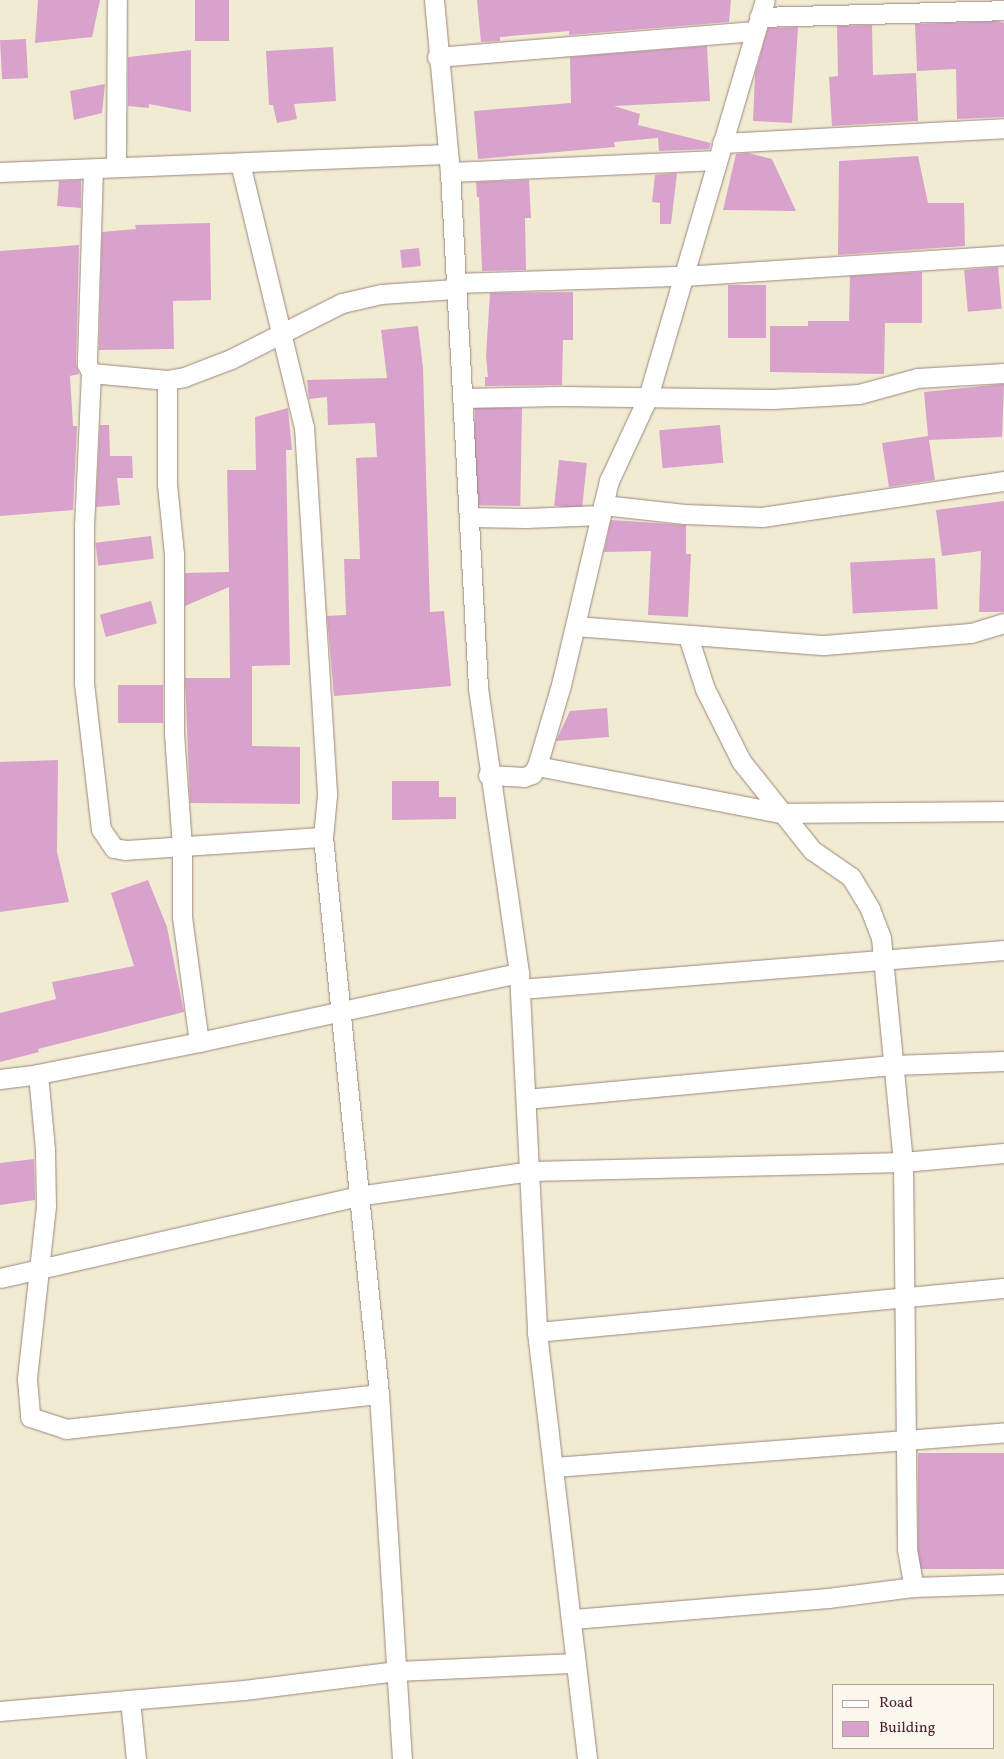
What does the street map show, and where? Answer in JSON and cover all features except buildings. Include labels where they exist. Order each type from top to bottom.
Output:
[{"type":"street","points":[[116,168],[117,0]]},
{"type":"street","points":[[434,0],[437,57],[448,163],[470,517],[478,688],[488,775],[519,981],[531,1171],[537,1332],[573,1619],[587,1759]]},
{"type":"street","points":[[437,57],[759,16],[1004,10]]},
{"type":"street","points":[[488,775],[524,776],[532,774],[536,766],[575,626],[609,481],[648,396],[759,16]]},
{"type":"street","points":[[0,172],[240,163],[448,163],[719,152],[1004,128]]},
{"type":"street","points":[[240,163],[279,334],[304,426],[327,794],[323,837],[378,1394],[402,1759]]},
{"type":"street","points":[[93,168],[88,364],[91,373],[84,525],[84,683],[101,829],[114,848],[125,850],[323,837]]},
{"type":"street","points":[[91,373],[167,380],[184,377],[231,359],[342,304],[382,294],[455,286],[683,276],[1004,255]]},
{"type":"street","points":[[462,398],[648,396],[773,399],[859,394],[917,378],[1004,374]]},
{"type":"street","points":[[167,380],[167,484],[174,554],[174,732],[182,846],[182,917],[198,1042]]},
{"type":"street","points":[[470,517],[526,518],[602,510],[762,517],[1004,481]]},
{"type":"street","points":[[575,626],[824,645],[971,633],[1004,623]]},
{"type":"street","points":[[688,636],[704,689],[741,761],[812,850],[851,877],[870,908],[881,938],[903,1162],[908,1440],[907,1549],[914,1587]]},
{"type":"street","points":[[536,766],[782,813],[1004,811]]},
{"type":"street","points":[[0,1079],[38,1074],[198,1042],[339,1010],[519,981],[1004,950]]},
{"type":"street","points":[[526,1099],[894,1065],[1004,1061]]},
{"type":"street","points":[[38,1074],[46,1165],[46,1206],[27,1379],[30,1417],[66,1429],[378,1394]]},
{"type":"street","points":[[0,1278],[358,1196],[531,1171],[903,1162],[1004,1153]]},
{"type":"street","points":[[537,1332],[1004,1288]]},
{"type":"street","points":[[554,1467],[1004,1432]]},
{"type":"street","points":[[573,1619],[828,1598],[914,1587],[1004,1584]]},
{"type":"street","points":[[0,1711],[349,1679],[397,1671],[576,1662]]},
{"type":"street","points":[[130,1700],[136,1759]]}]
